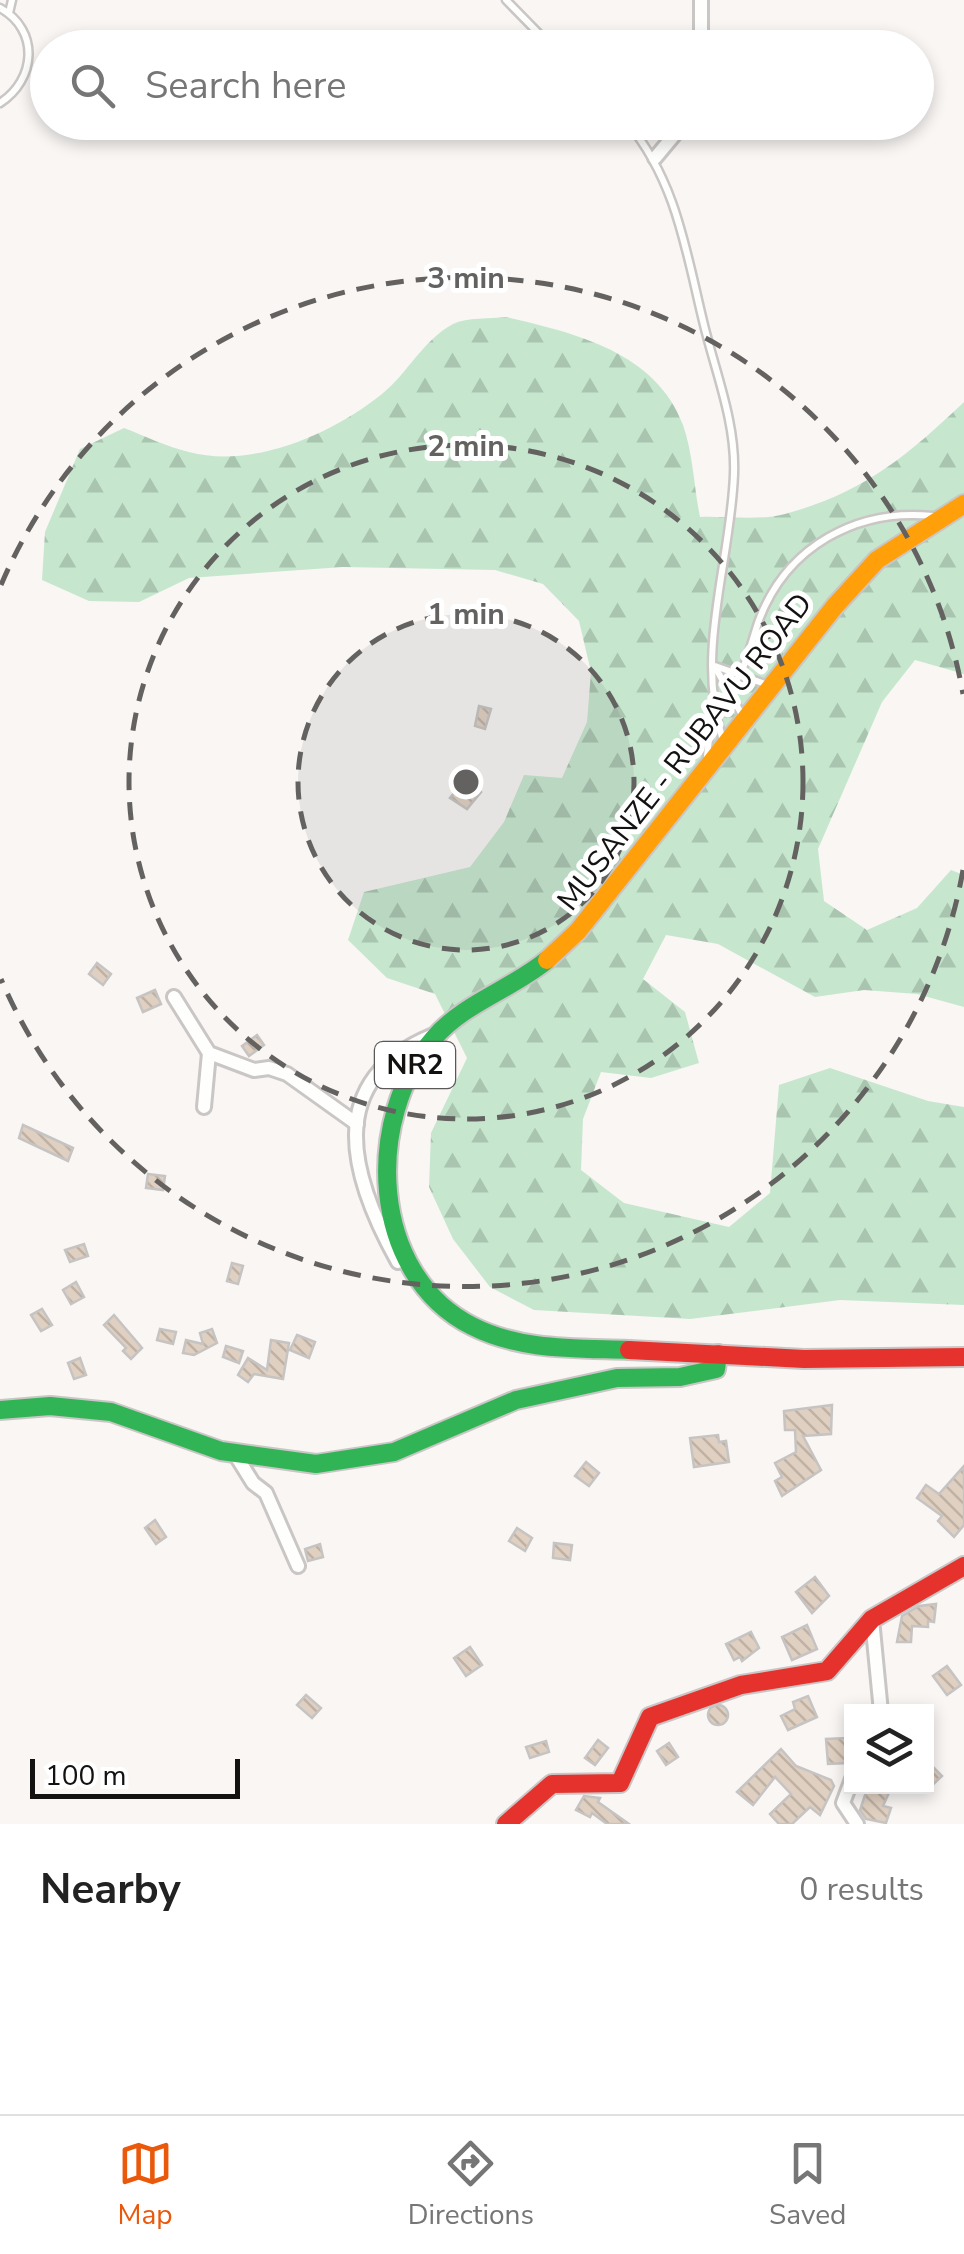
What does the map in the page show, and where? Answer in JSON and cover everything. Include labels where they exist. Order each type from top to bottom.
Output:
[{"type":"main road","name":"MUSANZE - RUBAVU ROAD","points":[[964,504],[877,560],[578,932],[531,973],[438,1034],[409,1076],[395,1106],[388,1160],[394,1231],[412,1268],[448,1311],[505,1340],[537,1346],[902,1361],[964,1356]]},
{"type":"main road","points":[[0,1410],[50,1406],[112,1412],[201,1446],[316,1464],[394,1452],[516,1400],[617,1378],[680,1377],[716,1370],[718,1354]]},
{"type":"main road","points":[[506,1824],[552,1784],[620,1783],[630,1771],[640,1727],[650,1717],[741,1685],[826,1670],[872,1619],[964,1566]]},
{"type":"street","points":[[701,0],[701,30]]},
{"type":"street","points":[[655,158],[670,140]]},
{"type":"street","points":[[174,997],[208,1053],[204,1107]]},
{"type":"street","points":[[438,1034],[411,1045],[374,1073],[360,1094],[354,1138],[364,1178],[397,1261],[448,1311]]},
{"type":"street","points":[[208,1053],[254,1070],[269,1068],[287,1074],[356,1124]]},
{"type":"street","points":[[234,1454],[253,1483],[266,1493],[298,1566]]},
{"type":"street","points":[[872,1619],[880,1704]]},
{"type":"street","points":[[847,1794],[844,1803],[857,1824]]},
{"type":"lane","points":[[8,13],[12,0]]},
{"type":"lane","points":[[506,0],[536,30]]},
{"type":"lane","points":[[0,8],[21,25],[30,59],[16,91],[0,103]]},
{"type":"lane","points":[[640,140],[655,158],[678,215],[733,450],[731,510],[715,608],[707,756],[697,786]]},
{"type":"lane","points":[[729,692],[742,675],[760,617],[800,556],[824,538],[865,521],[914,514],[942,517]]},
{"type":"lane","points":[[714,666],[772,687]]},
{"type":"lane","points":[[714,666],[746,722]]},
{"type":"lane","points":[[712,708],[726,749]]},
{"type":"green space","points":[[506,317],[585,339],[633,363],[654,380],[683,425],[700,517],[775,516],[838,495],[882,471],[964,402],[964,674],[915,660],[882,702],[818,849],[824,901],[867,930],[917,908],[951,870],[964,875],[964,1007],[917,994],[864,990],[815,997],[718,944],[666,935],[643,979],[685,1012],[699,1063],[651,1078],[601,1072],[583,1119],[581,1170],[624,1203],[729,1227],[770,1193],[779,1085],[830,1068],[928,1101],[964,1107],[964,1305],[840,1300],[690,1319],[534,1310],[490,1287],[453,1239],[429,1187],[431,1133],[467,1058],[435,994],[387,978],[348,940],[364,892],[470,867],[504,822],[524,775],[562,778],[587,722],[591,672],[579,621],[543,584],[495,570],[343,567],[189,578],[139,602],[89,601],[42,580],[45,532],[80,449],[124,428],[181,450],[214,456],[265,452],[291,444],[362,409],[453,324]]},
{"type":"building","points":[[479,706],[491,709],[485,729],[475,726]]},
{"type":"building","points":[[467,777],[481,792],[467,809],[450,798]]},
{"type":"building","points":[[97,963],[111,974],[103,985],[89,974]]},
{"type":"building","points":[[155,990],[161,1004],[143,1012],[137,998]]},
{"type":"building","points":[[257,1035],[264,1045],[249,1056],[242,1046]]},
{"type":"building","points":[[23,1125],[73,1148],[68,1161],[19,1138]]},
{"type":"building","points":[[148,1174],[165,1176],[163,1190],[146,1188]]},
{"type":"building","points":[[84,1244],[88,1256],[70,1262],[65,1250]]},
{"type":"building","points":[[232,1263],[243,1266],[238,1284],[227,1281]]},
{"type":"building","points":[[76,1282],[84,1297],[71,1304],[63,1290]]},
{"type":"building","points":[[42,1309],[52,1325],[41,1331],[31,1315]]},
{"type":"building","points":[[114,1315],[142,1348],[131,1359],[104,1325]]},
{"type":"building","points":[[160,1329],[176,1332],[173,1344],[157,1340]]},
{"type":"building","points":[[212,1329],[217,1343],[194,1355],[183,1353],[186,1340],[203,1344],[200,1333]]},
{"type":"building","points":[[297,1335],[315,1342],[309,1358],[290,1350]]},
{"type":"building","points":[[271,1340],[289,1343],[283,1379],[254,1374],[248,1382],[238,1375],[248,1358],[267,1370]]},
{"type":"building","points":[[226,1346],[243,1351],[239,1363],[223,1357]]},
{"type":"building","points":[[80,1358],[86,1375],[74,1379],[68,1363]]},
{"type":"building","points":[[832,1405],[831,1434],[803,1436],[821,1470],[782,1496],[775,1481],[782,1477],[775,1463],[796,1452],[795,1430],[785,1430],[784,1411]]},
{"type":"building","points":[[718,1435],[719,1442],[726,1441],[729,1462],[694,1467],[690,1438]]},
{"type":"building","points":[[586,1462],[599,1473],[589,1486],[575,1476]]},
{"type":"building","points":[[964,1466],[964,1525],[954,1537],[938,1521],[942,1516],[917,1498],[926,1485],[939,1494]]},
{"type":"building","points":[[155,1520],[166,1537],[156,1544],[145,1528]]},
{"type":"building","points":[[517,1528],[532,1538],[525,1551],[509,1541]]},
{"type":"building","points":[[554,1543],[572,1545],[570,1560],[553,1558]]},
{"type":"building","points":[[320,1544],[323,1557],[308,1561],[305,1549]]},
{"type":"building","points":[[815,1577],[829,1596],[812,1613],[796,1592]]},
{"type":"building","points":[[936,1604],[934,1622],[928,1621],[928,1627],[912,1626],[911,1642],[897,1642],[902,1616],[919,1606]]},
{"type":"building","points":[[807,1625],[817,1649],[792,1660],[782,1637]]},
{"type":"building","points":[[751,1632],[759,1648],[742,1661],[740,1657],[734,1660],[726,1644]]},
{"type":"building","points":[[470,1647],[482,1665],[466,1676],[454,1658]]},
{"type":"building","points":[[947,1666],[961,1685],[947,1695],[933,1676]]},
{"type":"building","points":[[306,1695],[321,1708],[312,1718],[297,1705]]},
{"type":"building","points":[[808,1696],[817,1717],[788,1730],[781,1716],[795,1709],[793,1702]]},
{"type":"building","points":[[718,1705],[728,1715],[718,1725],[708,1715]]},
{"type":"building","points":[[844,1738],[844,1763],[828,1764],[826,1739]]},
{"type":"building","points":[[598,1740],[608,1748],[595,1765],[585,1758]]},
{"type":"building","points":[[546,1741],[549,1752],[530,1758],[526,1747]]},
{"type":"building","points":[[669,1743],[678,1757],[666,1765],[657,1751]]},
{"type":"building","points":[[781,1749],[796,1766],[831,1780],[834,1786],[820,1815],[810,1807],[792,1824],[779,1824],[770,1814],[791,1794],[775,1777],[753,1805],[737,1792]]},
{"type":"building","points":[[865,1794],[888,1794],[883,1806],[891,1808],[886,1823],[866,1819],[860,1810]]},
{"type":"building","points":[[584,1796],[600,1798],[598,1802],[629,1824],[607,1824],[592,1813],[590,1817],[576,1810]]},
{"type":"traffic: fast","points":[[547,960],[446,1026],[411,1071],[396,1109],[388,1151],[388,1193],[396,1233],[413,1270],[438,1302],[472,1326],[529,1344],[629,1350]]},
{"type":"traffic: fast","points":[[0,1410],[50,1406],[111,1412],[221,1451],[316,1464],[394,1452],[516,1400],[617,1378],[680,1377],[716,1369],[718,1354]]},
{"type":"traffic: slow","points":[[547,960],[578,931],[835,606],[877,560],[964,504]]},
{"type":"traffic: jam","points":[[629,1350],[804,1359],[964,1357]]},
{"type":"traffic: jam","points":[[506,1824],[552,1784],[620,1783],[650,1717],[741,1685],[827,1671],[872,1619],[964,1566]]}]
